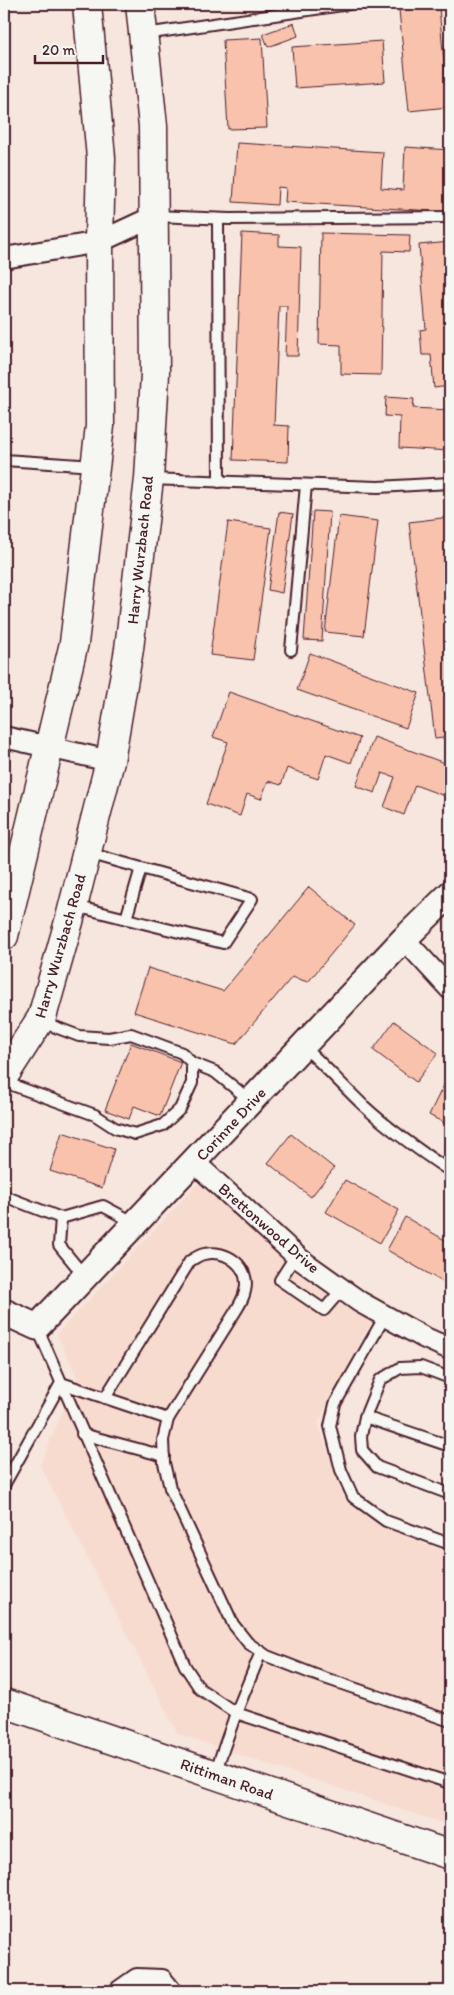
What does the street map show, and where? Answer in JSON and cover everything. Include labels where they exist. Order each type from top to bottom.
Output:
[{"type":"main road","points":[[4,936],[14,878],[50,748],[74,643],[100,426],[99,242],[102,158],[87,4]]},
{"type":"main road","name":"Harry Wurzbach Road","points":[[4,1076],[39,1021],[73,906],[110,761],[129,649],[148,479],[155,374],[153,126],[140,4]]},
{"type":"main road","name":"Rittiman Road","points":[[4,1703],[450,1855]]},
{"type":"street","points":[[4,258],[99,242],[155,216]]},
{"type":"street","points":[[4,737],[110,761]]},
{"type":"street","name":"Corinne Drive","points":[[37,1328],[404,940],[450,894]]},
{"type":"street","points":[[404,940],[450,989]]},
{"type":"street","name":"Brettonwood Drive","points":[[195,1163],[296,1255],[342,1289],[360,1302],[422,1337],[450,1349]]},
{"type":"street","points":[[4,1312],[37,1328]]},
{"type":"street","points":[[120,1991],[137,1979],[162,1980],[171,1991]]},
{"type":"lane","points":[[144,34],[349,4]]},
{"type":"lane","points":[[155,216],[223,219],[450,217]]},
{"type":"lane","points":[[219,482],[223,219]]},
{"type":"lane","points":[[4,460],[95,466]]},
{"type":"lane","points":[[148,479],[378,487],[450,482]]},
{"type":"lane","points":[[291,650],[306,485]]},
{"type":"lane","points":[[73,906],[223,943],[252,899],[87,853]]},
{"type":"lane","points":[[126,919],[141,868]]},
{"type":"lane","points":[[39,1021],[79,1036],[110,1038],[131,1034],[182,1053],[192,1063],[216,1072],[252,1102]]},
{"type":"lane","points":[[304,1047],[372,1112],[408,1143],[450,1170]]},
{"type":"lane","points":[[4,1082],[95,1115],[115,1128],[135,1134],[163,1125],[180,1110],[192,1083],[192,1063]]},
{"type":"lane","points":[[4,1196],[61,1218],[103,1206],[136,1224]]},
{"type":"lane","points":[[61,1218],[59,1245],[85,1277]]},
{"type":"lane","points":[[106,1398],[190,1261],[202,1254],[215,1252],[233,1258],[241,1267],[246,1279],[245,1292],[237,1309],[168,1418],[163,1440],[170,1488],[233,1624],[248,1643],[261,1652],[312,1674],[450,1721]]},
{"type":"lane","points":[[296,1255],[280,1280],[324,1310],[342,1289]]},
{"type":"lane","points":[[385,1316],[335,1404],[330,1426],[341,1470],[353,1497],[386,1521],[450,1544]]},
{"type":"lane","points":[[37,1328],[185,1666],[200,1689],[236,1713],[450,1783]]},
{"type":"lane","points":[[450,1378],[421,1367],[400,1368],[380,1380],[365,1417],[361,1436],[362,1450],[377,1467],[450,1494]]},
{"type":"lane","points":[[61,1383],[168,1418]]},
{"type":"lane","points":[[4,1485],[61,1383]]},
{"type":"lane","points":[[365,1417],[450,1446]]},
{"type":"lane","points":[[82,1434],[164,1456]]},
{"type":"lane","points":[[214,1774],[261,1652]]},
{"type":"shaded area","points":[[200,1181],[309,1277],[372,1321],[318,1423],[344,1499],[381,1527],[450,1553],[450,1826],[178,1734],[40,1465],[77,1377],[57,1334]]},
{"type":"building","points":[[439,7],[448,107],[409,111],[399,10]]},
{"type":"building","points":[[294,23],[298,36],[268,47],[263,34]]},
{"type":"building","points":[[262,38],[267,128],[228,129],[223,40]]},
{"type":"building","points":[[382,41],[385,82],[295,88],[292,47]]},
{"type":"building","points":[[450,47],[450,91],[444,48]]},
{"type":"building","points":[[237,143],[383,152],[381,188],[403,190],[405,147],[450,150],[450,212],[285,202],[286,188],[278,187],[277,205],[233,202]]},
{"type":"building","points":[[242,233],[279,235],[279,246],[301,247],[298,356],[285,356],[287,306],[279,306],[274,425],[289,426],[288,462],[233,460]]},
{"type":"building","points":[[321,233],[410,235],[409,252],[383,251],[381,375],[341,374],[341,345],[319,344]]},
{"type":"building","points":[[450,242],[450,386],[434,388],[431,355],[422,355],[420,330],[426,329],[419,245]]},
{"type":"building","points":[[386,397],[414,399],[413,408],[450,410],[450,451],[399,448],[400,417],[385,416]]},
{"type":"building","points":[[313,511],[330,512],[322,641],[304,640]]},
{"type":"building","points":[[279,512],[293,514],[282,593],[268,590]]},
{"type":"building","points":[[339,516],[378,521],[364,636],[325,632]]},
{"type":"building","points":[[450,517],[450,737],[435,739],[409,522]]},
{"type":"building","points":[[228,522],[271,528],[253,660],[210,655]]},
{"type":"building","points":[[310,653],[419,693],[406,728],[297,690]]},
{"type":"building","points":[[229,692],[360,738],[351,763],[326,754],[318,779],[287,768],[281,785],[268,781],[261,799],[247,794],[240,816],[206,804],[228,742],[213,737]]},
{"type":"building","points":[[374,737],[450,765],[450,798],[415,785],[404,815],[384,807],[395,777],[382,773],[375,793],[356,786]]},
{"type":"building","points":[[309,887],[355,925],[308,982],[292,977],[236,1044],[134,1012],[148,968],[223,991]]},
{"type":"building","points":[[394,1021],[438,1053],[416,1082],[373,1050]]},
{"type":"building","points":[[131,1043],[181,1062],[160,1116],[134,1106],[129,1119],[105,1110]]},
{"type":"building","points":[[450,1072],[450,1126],[429,1115]]},
{"type":"building","points":[[62,1132],[114,1149],[102,1188],[50,1171]]},
{"type":"building","points":[[291,1134],[334,1168],[311,1197],[268,1163]]},
{"type":"building","points":[[345,1180],[399,1210],[380,1243],[326,1212]]},
{"type":"building","points":[[405,1217],[450,1243],[450,1281],[448,1285],[387,1250]]}]
